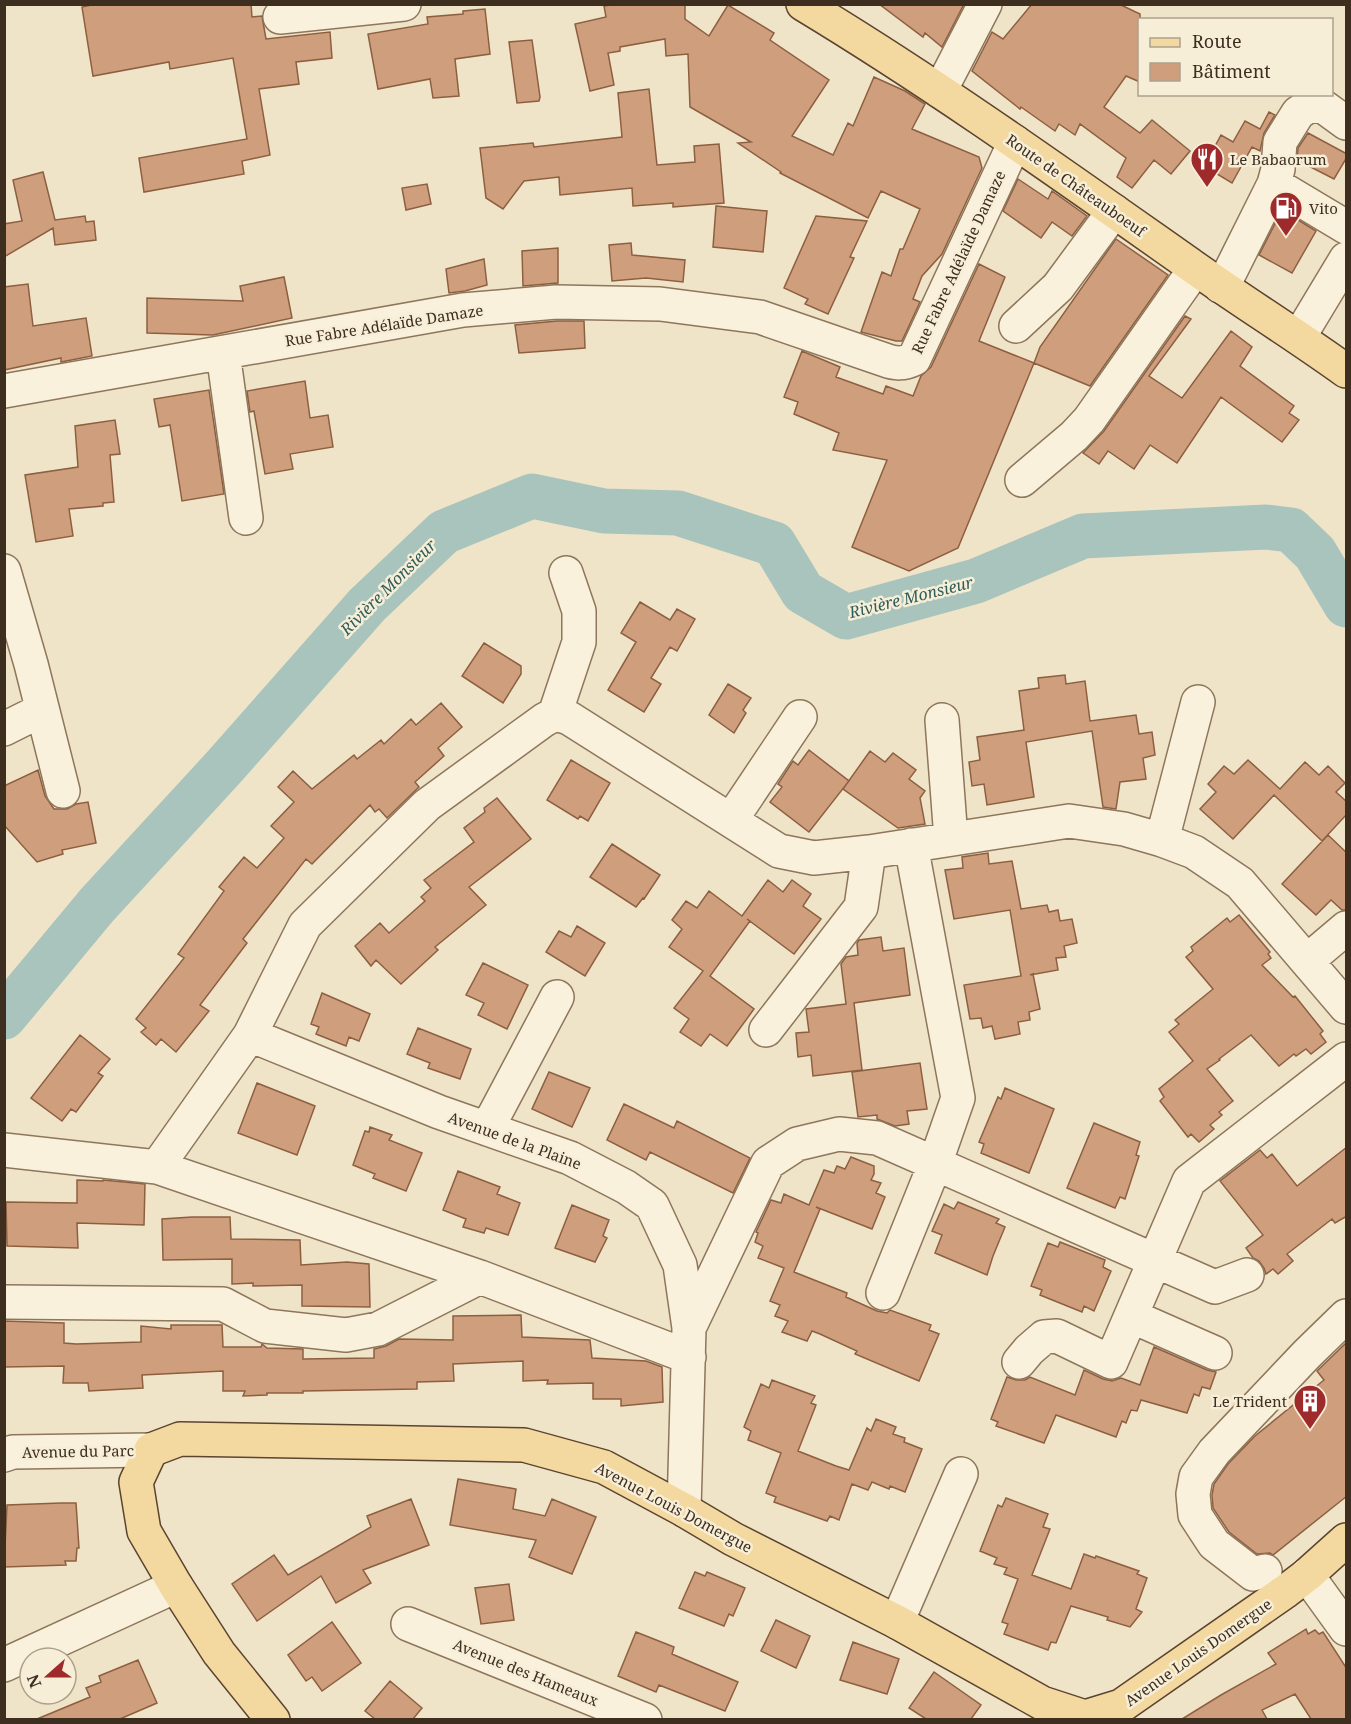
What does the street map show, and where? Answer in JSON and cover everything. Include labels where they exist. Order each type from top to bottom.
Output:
[{"type":"main road","name":"Route de Châteauboeuf","points":[[810,6],[940,91],[1347,371]]},
{"type":"main road","name":"Avenue Louis Domergue","points":[[152,1450],[180,1439],[524,1446],[604,1467],[733,1539],[897,1622],[1042,1703],[1084,1718],[1121,1706],[1307,1575],[1347,1540]]},
{"type":"main road","points":[[152,1450],[136,1482],[144,1531],[219,1653],[273,1719]]},
{"type":"street","points":[[280,17],[405,4]]},
{"type":"street","points":[[940,91],[985,4]]},
{"type":"street","points":[[1022,480],[1074,436],[1089,420],[1208,277],[1227,278],[1274,184],[1278,169],[1280,142],[1298,113],[1310,105],[1324,107],[1347,123]]},
{"type":"street","name":"Rue Fabre Adélaïde Damaze","points":[[4,391],[463,310],[556,302],[660,304],[760,316],[896,364],[906,363],[914,359],[1015,142]]},
{"type":"street","points":[[1274,184],[1347,227]]},
{"type":"street","points":[[1016,326],[1058,287],[1114,211]]},
{"type":"street","points":[[1299,338],[1347,259]]},
{"type":"street","points":[[223,353],[246,518]]},
{"type":"street","points":[[4,571],[63,791]]},
{"type":"street","points":[[157,1167],[250,1035],[305,925],[427,805],[555,714],[579,642],[579,611],[566,573]]},
{"type":"street","points":[[1162,840],[1198,702]]},
{"type":"street","points":[[4,729],[42,710]]},
{"type":"street","points":[[555,714],[570,718],[779,851],[797,856],[814,858],[869,852],[1069,821],[1124,829],[1162,840],[1194,852],[1240,883],[1347,1007]]},
{"type":"street","points":[[731,820],[800,717]]},
{"type":"street","points":[[942,720],[951,839]]},
{"type":"street","points":[[883,1293],[935,1164],[958,1098],[911,845]]},
{"type":"street","points":[[766,1030],[861,907],[869,852]]},
{"type":"street","points":[[1307,961],[1347,928]]},
{"type":"street","points":[[488,1129],[557,997]]},
{"type":"street","name":"Avenue de la Plaine","points":[[250,1035],[439,1112],[570,1158],[626,1186],[652,1205],[680,1265],[689,1342],[684,1510]]},
{"type":"street","points":[[1020,1362],[1029,1350],[1044,1337],[1057,1336],[1111,1362],[1189,1181],[1347,1059]]},
{"type":"street","points":[[4,1150],[157,1167],[480,1277],[689,1342],[768,1163],[797,1144],[839,1134],[877,1138],[1215,1287],[1247,1275]]},
{"type":"street","points":[[4,1302],[223,1304],[265,1326],[346,1335],[378,1329],[480,1277]]},
{"type":"street","points":[[1131,1316],[1215,1353]]},
{"type":"street","points":[[1265,1571],[1253,1574],[1214,1544],[1195,1515],[1193,1494],[1196,1477],[1222,1444],[1307,1354],[1347,1316]]},
{"type":"street","name":"Avenue du Parc","points":[[4,1455],[13,1452],[152,1450]]},
{"type":"street","points":[[897,1622],[962,1474]]},
{"type":"street","points":[[1307,1575],[1347,1629]]},
{"type":"street","points":[[4,1665],[176,1586]]},
{"type":"street","name":"Avenue des Hameaux","points":[[408,1624],[645,1719]]},
{"type":"building","points":[[96,4],[251,4],[252,17],[262,16],[266,39],[330,32],[332,58],[296,62],[299,84],[259,89],[270,155],[242,161],[244,174],[144,192],[139,158],[247,139],[233,58],[170,69],[169,62],[93,76],[82,7]]},
{"type":"building","points":[[685,4],[685,19],[709,36],[728,5],[774,33],[770,40],[829,80],[792,136],[833,155],[848,123],[853,126],[874,77],[905,91],[925,104],[912,129],[979,157],[982,168],[942,254],[922,276],[913,299],[920,302],[902,341],[861,332],[882,272],[891,276],[900,249],[903,249],[920,209],[881,191],[868,218],[780,173],[738,143],[751,142],[690,107],[688,54],[666,56],[665,39],[620,47],[620,51],[608,53],[614,85],[590,91],[575,24],[606,17],[604,6]]},
{"type":"building","points":[[879,4],[964,4],[942,47],[925,33],[923,37]]},
{"type":"building","points":[[1032,4],[1119,4],[1140,14],[1138,18],[1138,81],[1126,76],[1104,107],[1140,133],[1152,120],[1190,151],[1171,174],[1154,160],[1132,188],[1117,177],[1126,158],[1080,124],[1075,135],[1059,124],[1055,131],[1021,107],[1020,109],[972,71],[992,32],[1003,39]]},
{"type":"building","points":[[485,9],[490,54],[455,59],[459,96],[433,98],[430,79],[378,89],[368,34],[428,24],[427,17],[463,14],[463,11]]},
{"type":"building","points":[[532,40],[540,97],[539,101],[517,103],[509,42]]},
{"type":"building","points":[[649,89],[657,165],[695,162],[694,146],[719,144],[724,203],[673,207],[673,203],[633,206],[632,188],[560,195],[559,177],[524,181],[503,209],[486,198],[480,148],[533,143],[534,147],[622,137],[618,93]]},
{"type":"building","points":[[1269,112],[1275,115],[1264,133],[1260,151],[1252,147],[1232,183],[1217,174],[1219,170],[1206,163],[1221,135],[1233,142],[1245,121],[1260,129]]},
{"type":"building","points":[[1308,133],[1347,154],[1334,179],[1297,160],[1298,148]]},
{"type":"building","points":[[43,172],[55,220],[85,216],[86,222],[94,221],[96,240],[55,245],[53,228],[4,257],[4,224],[22,221],[13,180]]},
{"type":"building","points":[[1018,179],[1048,199],[1052,191],[1087,216],[1072,236],[1052,222],[1041,238],[1003,211]]},
{"type":"building","points":[[427,184],[431,204],[406,210],[402,188]]},
{"type":"building","points":[[716,206],[767,211],[763,252],[713,247]]},
{"type":"building","name":"Vito","points":[[1282,210],[1316,231],[1292,273],[1259,255]]},
{"type":"building","points":[[816,216],[867,221],[850,257],[854,258],[828,314],[805,304],[808,299],[784,288]]},
{"type":"building","points":[[1116,239],[1168,275],[1090,386],[1034,363],[1040,347]]},
{"type":"building","points":[[631,243],[632,255],[685,260],[683,282],[646,278],[612,281],[609,245]]},
{"type":"building","points":[[558,248],[558,283],[523,286],[522,251]]},
{"type":"building","points":[[484,259],[487,285],[449,293],[446,269]]},
{"type":"building","points":[[979,264],[1005,277],[979,341],[1034,363],[958,548],[909,571],[852,547],[887,460],[833,450],[839,433],[794,414],[798,402],[784,397],[802,351],[840,367],[836,377],[883,394],[886,386],[913,396],[921,376],[931,367]]},
{"type":"building","points":[[284,277],[292,318],[213,335],[147,333],[147,298],[243,301],[240,286]]},
{"type":"building","points":[[28,284],[33,326],[86,318],[92,356],[61,362],[61,358],[4,370],[4,287]]},
{"type":"building","points":[[1185,316],[1191,319],[1149,376],[1182,398],[1231,331],[1252,347],[1240,366],[1294,406],[1289,413],[1299,420],[1282,442],[1221,397],[1177,463],[1150,445],[1134,469],[1108,451],[1099,464],[1083,453],[1104,431]]},
{"type":"building","points":[[584,321],[585,348],[519,353],[515,325]]},
{"type":"building","points":[[305,381],[310,418],[328,415],[333,447],[290,454],[293,469],[265,474],[254,411],[250,412],[247,391]]},
{"type":"building","points":[[209,390],[224,494],[182,501],[170,425],[159,427],[154,399]]},
{"type":"building","points":[[115,420],[120,454],[110,455],[114,502],[103,503],[103,506],[69,509],[73,536],[36,542],[25,475],[78,467],[75,426]]},
{"type":"building","points":[[640,602],[670,620],[677,609],[695,619],[677,651],[670,647],[651,678],[661,684],[644,712],[608,690],[636,642],[621,633]]},
{"type":"building","points":[[484,643],[521,666],[521,674],[503,703],[462,676]]},
{"type":"building","points":[[1065,675],[1066,684],[1085,681],[1090,721],[1136,715],[1139,734],[1152,732],[1155,755],[1143,758],[1146,779],[1120,782],[1116,809],[1103,807],[1092,731],[1026,742],[1034,797],[987,805],[984,784],[972,786],[969,762],[980,760],[977,737],[1024,730],[1019,691],[1039,688],[1038,678]]},
{"type":"building","points":[[728,684],[751,698],[743,710],[746,713],[734,733],[709,715]]},
{"type":"building","points":[[441,703],[462,727],[438,748],[444,756],[415,782],[419,787],[387,818],[379,809],[375,812],[370,805],[312,864],[306,859],[243,939],[247,943],[200,1005],[209,1011],[176,1052],[161,1039],[156,1045],[141,1032],[146,1028],[136,1019],[184,958],[178,954],[224,891],[219,887],[244,857],[257,868],[284,838],[271,826],[294,802],[278,787],[293,771],[312,789],[354,755],[357,759],[381,740],[384,744],[411,719],[416,725]]},
{"type":"building","points":[[809,750],[849,781],[809,832],[770,802],[782,787],[778,784],[793,761],[798,765]]},
{"type":"building","points":[[870,751],[885,762],[893,753],[916,770],[909,779],[925,791],[920,798],[925,824],[898,828],[843,789]]},
{"type":"building","points":[[571,760],[610,783],[588,821],[580,816],[578,819],[547,800]]},
{"type":"building","points":[[1248,760],[1280,789],[1305,762],[1319,775],[1328,766],[1345,783],[1336,792],[1347,802],[1347,814],[1322,841],[1274,795],[1233,839],[1200,809],[1216,792],[1208,784],[1224,766],[1234,774]]},
{"type":"building","points":[[38,770],[45,796],[54,809],[67,809],[76,804],[88,802],[96,843],[62,850],[63,854],[37,862],[4,825],[4,786]]},
{"type":"building","points":[[497,798],[531,839],[469,887],[486,905],[435,947],[438,950],[401,984],[376,960],[371,966],[355,946],[380,923],[389,933],[425,901],[421,897],[431,888],[424,880],[474,842],[464,828],[485,812],[484,808]]},
{"type":"building","points":[[1328,835],[1347,853],[1347,910],[1342,910],[1331,900],[1316,915],[1282,884]]},
{"type":"building","points":[[612,844],[660,875],[636,907],[590,877]]},
{"type":"building","points":[[988,853],[989,864],[1012,861],[1021,909],[1047,905],[1049,912],[1058,910],[1060,921],[1072,919],[1077,943],[1064,946],[1066,957],[1056,958],[1058,970],[1033,974],[1040,1009],[1029,1012],[1030,1020],[1018,1022],[1020,1034],[995,1039],[992,1026],[983,1028],[981,1018],[970,1019],[964,985],[1021,976],[1010,910],[954,919],[945,870],[963,868],[962,857]]},
{"type":"building","points":[[768,880],[783,892],[792,880],[811,894],[803,906],[821,919],[794,954],[750,921],[710,976],[754,1009],[727,1046],[710,1034],[701,1046],[680,1032],[689,1019],[674,1008],[703,971],[669,947],[682,929],[672,920],[686,901],[697,908],[709,891],[742,916]]},
{"type":"building","points":[[1239,915],[1270,952],[1268,954],[1271,958],[1262,965],[1293,997],[1295,996],[1323,1031],[1320,1034],[1326,1042],[1311,1054],[1306,1049],[1296,1056],[1294,1054],[1279,1066],[1251,1035],[1219,1059],[1207,1069],[1233,1101],[1219,1112],[1222,1115],[1210,1125],[1214,1129],[1199,1142],[1191,1134],[1188,1137],[1160,1101],[1164,1097],[1159,1089],[1193,1061],[1169,1032],[1179,1024],[1175,1020],[1213,989],[1186,957],[1193,951],[1191,947],[1227,918],[1230,922]]},
{"type":"building","points":[[577,926],[605,943],[585,976],[546,952],[559,931],[571,937]]},
{"type":"building","points":[[881,937],[883,951],[904,948],[910,995],[854,1003],[862,1070],[813,1076],[811,1055],[798,1057],[796,1033],[809,1032],[806,1009],[846,1004],[841,964],[846,957],[858,955],[859,940]]},
{"type":"building","points":[[483,963],[528,985],[507,1029],[478,1015],[484,1003],[466,995]]},
{"type":"building","points":[[322,993],[370,1014],[359,1041],[349,1037],[346,1046],[316,1034],[319,1027],[311,1024]]},
{"type":"building","points":[[418,1028],[471,1049],[460,1079],[428,1068],[430,1063],[407,1054]]},
{"type":"building","points":[[80,1035],[110,1059],[98,1073],[103,1076],[76,1112],[71,1109],[62,1121],[31,1098]]},
{"type":"building","points":[[920,1063],[927,1109],[907,1111],[909,1124],[895,1126],[877,1119],[877,1115],[858,1117],[852,1072]]},
{"type":"building","points":[[549,1072],[590,1088],[572,1127],[532,1109]]},
{"type":"building","points":[[257,1083],[315,1106],[297,1155],[238,1133]]},
{"type":"building","points":[[1005,1088],[1054,1109],[1029,1173],[981,1153],[984,1144],[979,1142],[998,1097],[1001,1099]]},
{"type":"building","points":[[624,1104],[674,1128],[677,1121],[750,1158],[733,1193],[650,1152],[646,1160],[607,1140]]},
{"type":"building","points":[[1094,1123],[1140,1142],[1136,1155],[1139,1156],[1125,1199],[1120,1197],[1115,1208],[1067,1188]]},
{"type":"building","points":[[370,1127],[392,1135],[389,1140],[422,1153],[406,1191],[373,1178],[375,1174],[353,1165],[365,1131],[369,1132]]},
{"type":"building","points":[[1347,1147],[1347,1216],[1335,1223],[1332,1219],[1287,1254],[1293,1261],[1278,1274],[1273,1269],[1266,1274],[1259,1261],[1253,1258],[1246,1248],[1263,1235],[1220,1181],[1260,1150],[1267,1158],[1272,1154],[1297,1186]]},
{"type":"building","points":[[851,1157],[874,1166],[871,1180],[881,1183],[876,1193],[885,1197],[872,1229],[816,1207],[820,1209],[794,1272],[847,1293],[846,1297],[877,1311],[887,1313],[890,1310],[931,1325],[929,1330],[939,1334],[919,1381],[855,1354],[857,1351],[812,1331],[807,1341],[782,1332],[788,1321],[775,1316],[780,1305],[770,1301],[784,1268],[758,1258],[763,1246],[755,1242],[758,1233],[756,1232],[771,1200],[781,1203],[784,1194],[809,1205],[824,1170],[834,1173],[837,1166],[845,1169]]},
{"type":"building","points":[[458,1171],[500,1187],[497,1194],[520,1203],[508,1235],[486,1228],[484,1233],[463,1227],[466,1219],[443,1210]]},
{"type":"building","points":[[77,1180],[145,1184],[144,1225],[77,1223],[78,1248],[7,1246],[6,1202],[77,1203]]},
{"type":"building","points":[[958,1202],[999,1219],[996,1223],[1005,1227],[987,1275],[935,1253],[942,1235],[932,1231],[944,1204],[954,1209]]},
{"type":"building","points":[[572,1205],[609,1220],[603,1236],[607,1238],[595,1262],[555,1248]]},
{"type":"building","points":[[230,1217],[231,1239],[300,1240],[301,1265],[347,1262],[369,1264],[370,1307],[302,1306],[302,1285],[232,1284],[232,1259],[163,1260],[162,1219]]},
{"type":"building","points":[[1060,1242],[1105,1260],[1103,1267],[1111,1271],[1094,1311],[1084,1306],[1082,1312],[1040,1295],[1042,1290],[1031,1286],[1048,1243],[1058,1247]]},
{"type":"building","points":[[521,1315],[522,1337],[590,1340],[592,1358],[646,1361],[662,1367],[663,1402],[621,1406],[621,1399],[593,1399],[593,1383],[547,1384],[548,1380],[523,1381],[523,1361],[453,1364],[454,1381],[417,1382],[417,1389],[303,1391],[303,1393],[243,1396],[245,1391],[223,1391],[223,1371],[142,1375],[143,1388],[89,1391],[88,1383],[63,1383],[64,1366],[4,1367],[4,1321],[64,1323],[64,1343],[76,1344],[141,1342],[141,1326],[171,1329],[171,1325],[222,1325],[223,1347],[261,1347],[262,1344],[267,1348],[303,1349],[303,1359],[374,1358],[374,1349],[399,1339],[453,1340],[453,1316]]},
{"type":"building","name":"Le Trident","points":[[1347,1342],[1347,1496],[1273,1555],[1270,1553],[1257,1554],[1229,1532],[1213,1508],[1214,1484],[1228,1464],[1255,1436],[1324,1380],[1317,1371]]},
{"type":"building","points":[[1154,1347],[1216,1372],[1210,1389],[1202,1387],[1199,1396],[1194,1394],[1187,1413],[1141,1400],[1137,1411],[1131,1410],[1126,1423],[1122,1421],[1116,1437],[1056,1415],[1044,1443],[996,1426],[998,1422],[991,1419],[1007,1377],[1025,1380],[1030,1377],[1075,1395],[1084,1370],[1103,1379],[1112,1381],[1121,1378],[1140,1385]]},
{"type":"building","points":[[772,1380],[815,1396],[811,1403],[816,1405],[798,1451],[836,1466],[849,1470],[867,1428],[871,1431],[876,1419],[896,1427],[893,1434],[905,1438],[904,1442],[922,1449],[905,1492],[872,1482],[868,1490],[852,1484],[839,1520],[830,1516],[827,1521],[774,1502],[776,1497],[766,1493],[781,1453],[748,1440],[751,1431],[744,1427],[761,1384],[769,1388]]},
{"type":"building","points":[[458,1479],[516,1489],[513,1509],[545,1516],[552,1499],[596,1517],[572,1574],[529,1557],[536,1540],[450,1525]]},
{"type":"building","points":[[1006,1498],[1048,1514],[1043,1527],[1050,1529],[1032,1575],[1071,1589],[1084,1554],[1139,1571],[1137,1574],[1147,1578],[1136,1609],[1142,1612],[1130,1627],[1107,1620],[1108,1617],[1071,1606],[1056,1643],[1051,1642],[1048,1650],[1004,1634],[1008,1624],[1002,1622],[1018,1579],[1004,1574],[1007,1568],[994,1564],[997,1558],[980,1551],[998,1505],[1002,1507]]},
{"type":"building","points":[[411,1499],[429,1545],[363,1570],[371,1583],[336,1603],[321,1576],[257,1621],[232,1584],[274,1555],[288,1575],[371,1527],[367,1516]]},
{"type":"building","points":[[76,1503],[79,1548],[77,1548],[76,1561],[65,1561],[66,1565],[4,1567],[7,1505]]},
{"type":"building","points":[[695,1572],[705,1576],[707,1572],[745,1588],[733,1616],[729,1614],[724,1626],[679,1608]]},
{"type":"building","points":[[509,1584],[514,1620],[481,1624],[475,1588]]},
{"type":"building","points":[[776,1620],[810,1636],[796,1668],[761,1651]]},
{"type":"building","points":[[332,1622],[361,1663],[322,1691],[312,1677],[306,1681],[288,1655]]},
{"type":"building","points":[[1306,1629],[1308,1634],[1315,1630],[1319,1634],[1323,1632],[1347,1669],[1347,1719],[1311,1719],[1295,1694],[1262,1710],[1267,1719],[1182,1719],[1276,1664],[1268,1653]]},
{"type":"building","points":[[636,1632],[674,1647],[672,1654],[738,1682],[725,1711],[659,1685],[656,1692],[618,1676]]},
{"type":"building","points":[[853,1642],[899,1659],[887,1694],[840,1680]]},
{"type":"building","points":[[138,1660],[157,1703],[120,1719],[37,1719],[68,1706],[78,1706],[78,1702],[90,1697],[86,1688],[101,1682],[99,1676]]},
{"type":"building","points":[[934,1672],[981,1705],[971,1719],[926,1719],[909,1708]]},
{"type":"building","points":[[390,1681],[422,1708],[413,1719],[375,1719],[365,1711]]},
{"type":"waterway","name":"Rivière Monsieur","points":[[4,1017],[97,905],[224,767],[367,605],[444,532],[532,496],[604,511],[678,513],[774,544],[803,592],[846,617],[976,581],[1083,536],[1266,527],[1291,530],[1315,553],[1346,605]]},
{"type":"place","name":"Le Babaorum","points":[[1207,188]]},
{"type":"place","name":"Vito","points":[[1286,237]]},
{"type":"place","name":"Le Trident","points":[[1310,1430]]}]
